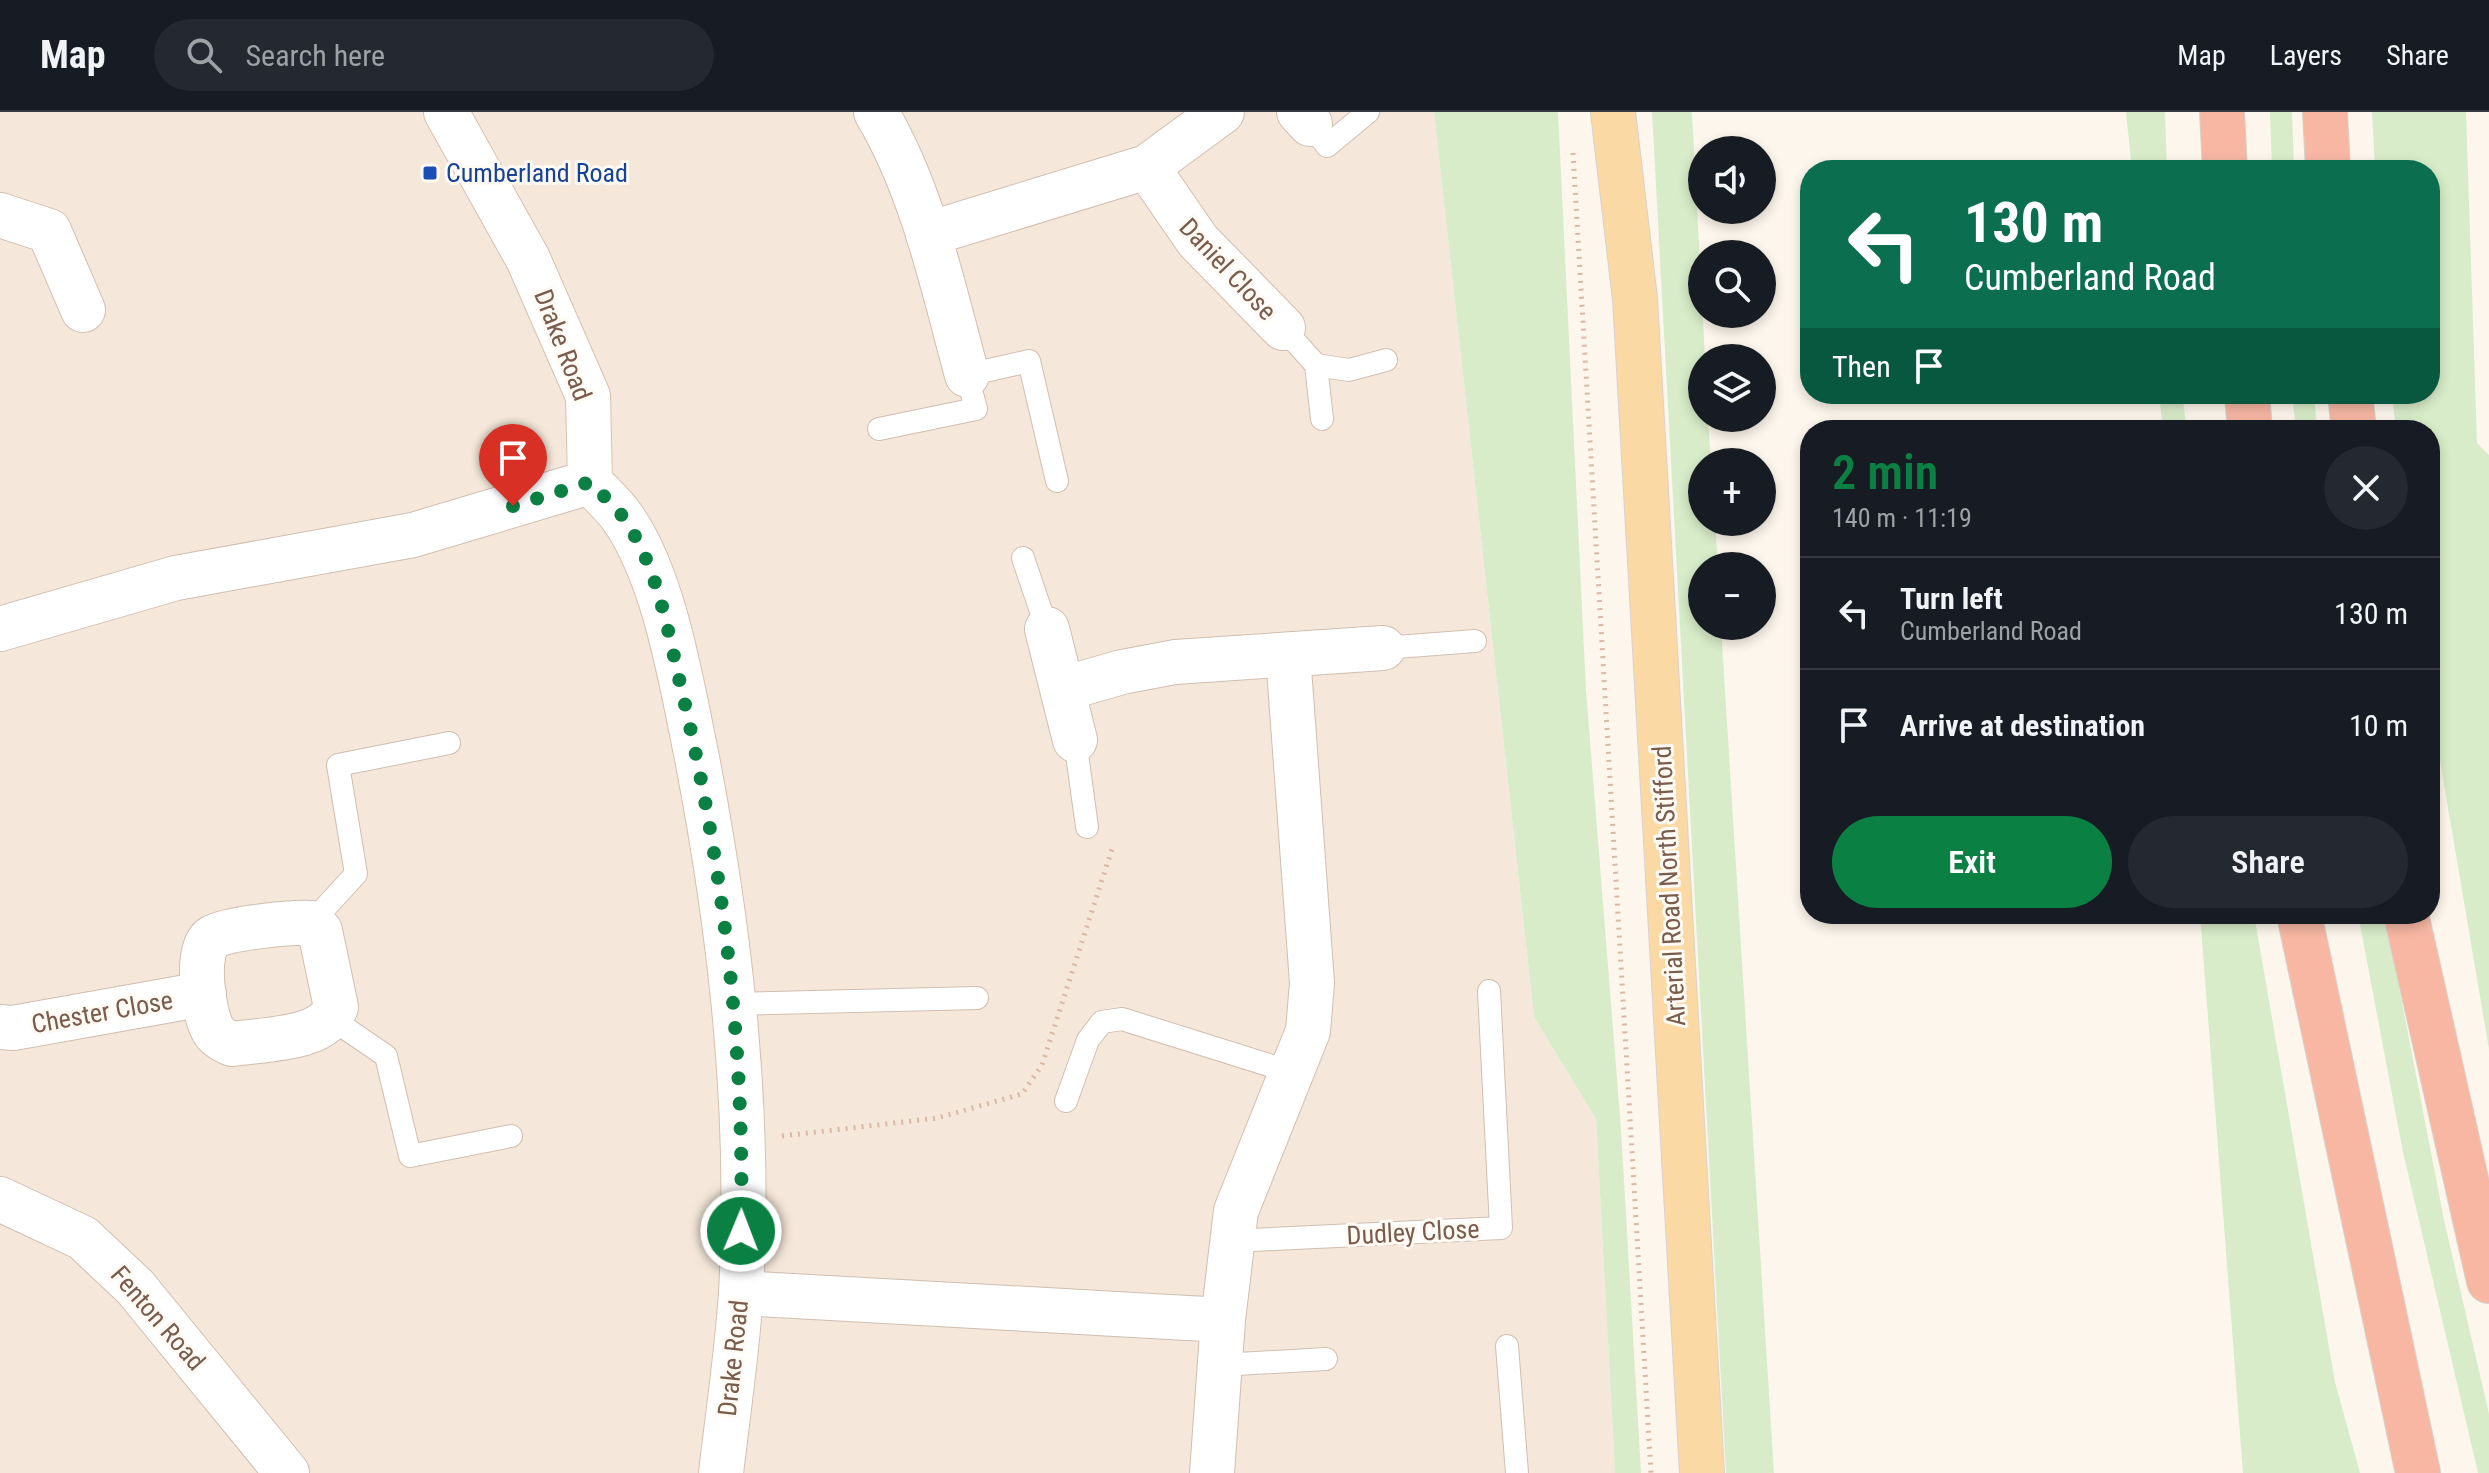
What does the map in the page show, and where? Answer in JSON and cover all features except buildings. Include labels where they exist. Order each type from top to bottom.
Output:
[{"type":"highway","points":[[2222,112],[2224,160]]},
{"type":"highway","points":[[2325,112],[2327,160]]},
{"type":"highway","points":[[2301,924],[2418,1473]]},
{"type":"highway","points":[[2408,924],[2489,1281]]},
{"type":"main road","name":"Arterial Road North Stifford","points":[[1613,112],[1635,299],[1702,1473]]},
{"type":"main road","name":"Arterial Road North Stifford","points":[[1635,299],[1637,112]]},
{"type":"street","name":"Drake Road","points":[[446,112],[528,259],[588,396],[590,482],[623,518],[658,591],[692,733],[722,888],[736,1004],[743,1138],[741,1293],[721,1473]]},
{"type":"street","points":[[876,112],[889,135],[928,234],[967,375]]},
{"type":"street","points":[[928,234],[1147,167],[1222,112]]},
{"type":"street","name":"Daniel Close","points":[[1147,167],[1198,241],[1283,328]]},
{"type":"street","points":[[0,215],[49,231],[83,310]]},
{"type":"street","points":[[0,629],[176,578],[413,535],[590,482]]},
{"type":"street","points":[[1047,629],[1075,740]]},
{"type":"street","points":[[1063,689],[1122,672],[1175,662],[1383,648]]},
{"type":"street","points":[[1212,1473],[1223,1320],[1236,1211],[1294,1073],[1308,1031],[1312,983],[1288,655]]},
{"type":"street","points":[[311,923],[320,931],[336,1007],[332,1019]]},
{"type":"street","name":"Chester Close","points":[[311,923],[215,936],[205,944],[201,955],[204,994],[212,1029],[232,1044],[301,1033],[322,1027],[332,1019]]},
{"type":"street","name":"Chester Close","points":[[0,1027],[13,1028],[204,994]]},
{"type":"street","name":"Fenton Road","points":[[0,1199],[83,1238],[135,1287],[287,1473]]},
{"type":"street","points":[[741,1293],[1223,1320]]},
{"type":"lane","points":[[1304,118],[1327,146],[1368,112]]},
{"type":"lane","name":"Daniel Close","points":[[1283,328],[1316,365]]},
{"type":"lane","points":[[1322,419],[1316,365],[1349,370],[1386,360]]},
{"type":"lane","points":[[879,429],[976,409],[967,375],[1029,361],[1057,481]]},
{"type":"lane","points":[[1023,558],[1047,629]]},
{"type":"lane","points":[[1383,648],[1475,641]]},
{"type":"lane","points":[[1075,740],[1087,827]]},
{"type":"lane","points":[[311,923],[356,874],[338,765],[449,743]]},
{"type":"lane","name":"Dudley Close","points":[[1231,1241],[1501,1228],[1489,991]]},
{"type":"lane","points":[[736,1004],[977,998]]},
{"type":"lane","points":[[332,1019],[386,1056],[410,1156],[511,1136]]},
{"type":"lane","points":[[1066,1101],[1088,1040],[1102,1022],[1122,1019],[1294,1073]]},
{"type":"lane","points":[[1507,1346],[1517,1473]]},
{"type":"lane","points":[[1220,1365],[1326,1359]]},
{"type":"path","points":[[1572,144],[1651,1473]]},
{"type":"shaded area","points":[[0,112],[1434,112],[1534,1017],[1596,1119],[1615,1473],[0,1473]]},
{"type":"green space","points":[[1434,112],[1558,112],[1586,690],[1621,1129],[1641,1473],[1615,1473],[1596,1119],[1534,1017]]},
{"type":"green space","points":[[1652,112],[1692,112],[1693,136],[1688,136],[1688,224],[1698,224],[1699,240],[1688,240],[1688,328],[1703,328],[1704,344],[1688,344],[1688,432],[1709,432],[1710,448],[1688,448],[1688,536],[1716,536],[1717,552],[1688,552],[1688,640],[1722,640],[1774,1473],[1726,1473]]},
{"type":"green space","points":[[2126,112],[2165,112],[2167,160],[2131,160]]},
{"type":"green space","points":[[2270,112],[2292,112],[2294,160],[2272,160]]},
{"type":"green space","points":[[2372,112],[2466,112],[2477,443],[2489,455],[2489,1049],[2440,761],[2440,420],[2395,420],[2393,404],[2440,404],[2440,160],[2374,160]]},
{"type":"green space","points":[[2160,404],[2183,404],[2186,420],[2162,420]]},
{"type":"green space","points":[[2293,404],[2315,404],[2316,420],[2295,420]]},
{"type":"green space","points":[[2201,924],[2256,924],[2335,1382],[2360,1473],[2243,1473]]},
{"type":"green space","points":[[2360,924],[2387,924],[2444,1220],[2489,1414],[2489,1473],[2478,1473],[2403,1152]]},
{"type":"place","name":"Cumberland Road","points":[[430,173]]},
{"type":"route","points":[[513,506],[590,482],[623,518],[658,591],[692,733],[722,888],[736,1004],[743,1138],[741,1231]]}]
